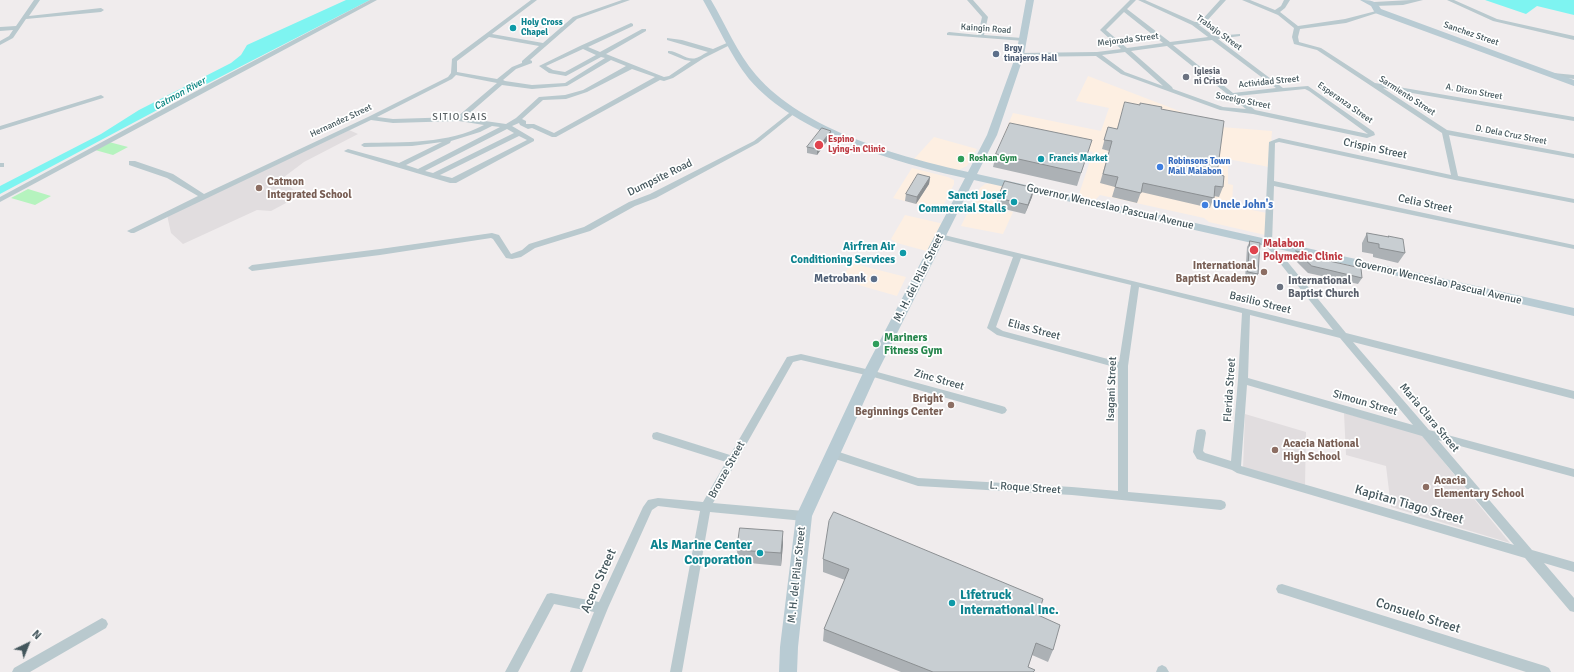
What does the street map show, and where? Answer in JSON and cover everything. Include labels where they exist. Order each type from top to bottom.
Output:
[{"type":"main road","name":"Governor Wenceslao Pascual Avenue","points":[[707,0],[731,44],[753,77],[773,96],[793,112],[863,146],[922,166],[1574,312]]},
{"type":"main road","name":"M. H. del Pilar Street","points":[[788,672],[789,647],[804,516],[870,373],[992,135],[1020,55],[1030,0]]},
{"type":"main road","name":"Sanchez Street","points":[[1364,0],[1376,8],[1451,39],[1524,63],[1574,83]]},
{"type":"street","points":[[1,42],[11,37],[38,0]]},
{"type":"street","points":[[0,200],[204,89],[374,0]]},
{"type":"street","points":[[534,0],[454,60],[454,73],[532,87],[562,85],[567,84],[610,58]]},
{"type":"street","points":[[524,62],[575,18],[627,0]]},
{"type":"street","points":[[970,0],[984,17],[981,36]]},
{"type":"street","points":[[1133,0],[1103,30],[1174,92]]},
{"type":"street","name":"Trabajo Street","points":[[1141,0],[1194,24],[1281,89]]},
{"type":"street","points":[[1194,24],[1202,23],[1223,0]]},
{"type":"street","points":[[1245,0],[1254,1],[1276,12],[1297,28],[1346,21],[1376,8],[1420,0]]},
{"type":"street","points":[[1276,12],[1283,7],[1287,0]]},
{"type":"street","points":[[1450,0],[1495,20],[1574,38]]},
{"type":"street","points":[[1124,9],[1253,112]]},
{"type":"street","points":[[24,18],[101,10]]},
{"type":"street","points":[[632,25],[542,66],[551,72],[566,74],[644,30]]},
{"type":"street","points":[[0,29],[17,28]]},
{"type":"street","name":"Sarmiento Street","points":[[1297,28],[1295,37],[1296,43],[1319,49],[1445,132]]},
{"type":"street","name":"Kaingin Road","points":[[950,34],[1022,40]]},
{"type":"street","points":[[488,35],[544,45]]},
{"type":"street","name":"Mejorada Street","points":[[1020,55],[1097,54],[1238,35]]},
{"type":"street","points":[[669,39],[678,40],[700,49],[714,51]]},
{"type":"street","points":[[582,47],[666,78],[714,51],[731,44]]},
{"type":"street","points":[[670,52],[687,59],[697,60]]},
{"type":"street","name":"Soceigo Street","points":[[1097,54],[1123,73],[1222,108],[1253,112],[1367,136],[1372,135]]},
{"type":"street","points":[[460,119],[514,68],[535,60]]},
{"type":"street","points":[[419,171],[517,120],[541,98],[566,97],[585,91],[632,66]]},
{"type":"street","name":"Hernandez Street","points":[[130,231],[370,118],[450,78],[454,73]]},
{"type":"street","points":[[1553,75],[1574,77]]},
{"type":"street","points":[[517,120],[524,122],[522,124],[528,127],[532,125],[554,136],[660,77]]},
{"type":"street","name":"A. Dizon Street","points":[[1371,84],[1574,119]]},
{"type":"street","name":"Actividad Street","points":[[1233,95],[1306,87]]},
{"type":"street","name":"Esperanza Street","points":[[1306,87],[1358,122],[1372,135]]},
{"type":"street","points":[[0,128],[101,97]]},
{"type":"street","name":"Dumpsite Road","points":[[252,268],[380,252],[492,235],[496,237],[508,256],[512,256],[528,250],[532,246],[587,230],[632,204],[667,188],[756,142],[793,112]]},
{"type":"street","points":[[348,151],[453,181],[532,140],[506,126],[460,119],[393,121],[370,118]]},
{"type":"street","points":[[364,145],[418,144],[472,134],[490,124]]},
{"type":"street","points":[[1445,132],[1455,178]]},
{"type":"street","name":"D. Dela Cruz Street","points":[[1445,132],[1574,156]]},
{"type":"street","points":[[435,175],[519,133]]},
{"type":"street","points":[[401,165],[458,137]]},
{"type":"street","name":"Crispin Street","points":[[1268,243],[1272,142],[1279,140],[1455,178],[1574,200]]},
{"type":"street","points":[[132,163],[170,176],[204,197]]},
{"type":"street","name":"Celia Street","points":[[1271,183],[1574,247]]},
{"type":"street","name":"Basilio Street","points":[[940,236],[1246,311],[1574,394]]},
{"type":"street","name":"Maria Clara Street","points":[[1268,243],[1343,336],[1574,608]]},
{"type":"street","name":"Elias Street","points":[[1018,255],[991,328],[1000,333],[1123,366]]},
{"type":"street","name":"Isagani Street","points":[[1123,496],[1123,366],[1135,284]]},
{"type":"street","name":"Flerida Street","points":[[1236,468],[1243,380],[1246,311]]},
{"type":"street","name":"Bronze Street","points":[[676,672],[706,506],[790,359],[801,357],[870,373]]},
{"type":"street","name":"Zinc Street","points":[[870,373],[1002,410]]},
{"type":"street","name":"Simoun Street","points":[[1243,380],[1426,433],[1574,473]]},
{"type":"street","name":"Kapitan Tiago Street","points":[[1201,433],[1198,452],[1202,456],[1236,468],[1574,566]]},
{"type":"street","points":[[657,436],[732,460]]},
{"type":"street","name":"L. Roque Street","points":[[833,454],[918,482],[1072,491],[1221,505]]},
{"type":"street","name":"Acero Street","points":[[576,672],[602,608],[648,507],[652,503],[658,502],[706,506]]},
{"type":"street","points":[[706,506],[804,516]]},
{"type":"street","name":"Consuelo Street","points":[[1282,588],[1545,672]]},
{"type":"street","points":[[511,672],[548,600],[551,598],[602,608]]},
{"type":"street","points":[[18,672],[102,624]]},
{"type":"shaded area","points":[[1088,76],[1221,127],[1272,131],[1269,167],[1228,159],[1228,184],[1233,185],[1232,206],[1267,213],[1265,235],[1209,222],[1204,218],[1100,195],[1095,200],[1078,197],[1093,152],[1004,134],[1013,113],[1101,131],[1109,108],[1076,101]]},
{"type":"shaded area","name":"Catmon Integrated School","points":[[349,130],[358,134],[304,162],[280,180],[301,195],[271,211],[257,210],[183,244],[171,233],[167,215]]},
{"type":"shaded area","points":[[934,137],[977,149],[967,166],[956,171],[914,159]]},
{"type":"shaded area","points":[[912,168],[948,177],[954,180],[954,184],[941,210],[893,198]]},
{"type":"shaded area","points":[[992,183],[1004,186],[995,208],[1013,212],[1003,234],[961,226],[980,188],[985,184]]},
{"type":"shaded area","points":[[905,215],[944,224],[930,252],[897,243],[891,239]]},
{"type":"shaded area","name":"Metrobank","points":[[851,263],[906,277],[897,296],[841,280]]},
{"type":"shaded area","name":"Acacia Elementary School","points":[[1344,413],[1421,434],[1510,543],[1391,507],[1386,466],[1346,455]]},
{"type":"shaded area","name":"Acacia National High School","points":[[1245,414],[1306,432],[1305,486],[1243,469]]},
{"type":"green space","points":[[109,142],[128,147],[113,155],[95,150]]},
{"type":"green space","points":[[28,189],[51,196],[35,205],[11,198]]},
{"type":"water","name":"Catmon River","points":[[346,0],[370,0],[191,92],[0,194],[0,186],[101,134],[139,110],[231,63],[241,55],[247,45]]},
{"type":"water","points":[[1485,0],[1574,0],[1574,15],[1537,6],[1526,14]]},
{"type":"building","name":"Robinsons Town Mall Malabon","points":[[1125,102],[1162,107],[1161,109],[1224,121],[1217,174],[1224,176],[1223,187],[1215,186],[1214,198],[1143,183],[1141,193],[1115,187],[1118,177],[1103,174],[1112,141],[1104,140],[1108,127],[1117,129]]},
{"type":"building","name":"Francis Market","points":[[1010,123],[1092,140],[1081,173],[996,154]]},
{"type":"building","points":[[822,128],[831,131],[817,149],[807,147]]},
{"type":"building","points":[[918,174],[930,177],[917,197],[906,194]]},
{"type":"building","points":[[1005,181],[1034,188],[1028,205],[998,198]]},
{"type":"building","points":[[1367,233],[1403,239],[1405,253],[1379,248],[1379,244],[1368,242]]},
{"type":"building","points":[[1250,241],[1260,243],[1258,274],[1248,272]]},
{"type":"building","points":[[1296,251],[1329,259],[1329,261],[1361,268],[1362,278],[1312,266]]},
{"type":"building","name":"Lifetruck International Inc.","points":[[834,512],[1043,599],[1038,615],[1060,625],[1053,650],[1036,643],[1028,667],[1035,670],[1033,672],[933,672],[824,629],[849,569],[823,559],[829,521]]},
{"type":"building","points":[[740,528],[783,531],[781,553],[737,550]]},
{"type":"place","name":"Holy Cross Chapel","points":[[513,28]]},
{"type":"place","name":"Brgy tinajeros Hall","points":[[996,54]]},
{"type":"place","name":"Iglesia ni Cristo","points":[[1186,77]]},
{"type":"place","name":"Espino Lying-in Clinic","points":[[819,145]]},
{"type":"place","name":"Roshan Gym","points":[[961,159]]},
{"type":"place","name":"Francis Market","points":[[1041,159]]},
{"type":"place","name":"Robinsons Town Mall Malabon","points":[[1160,167]]},
{"type":"place","name":"Catmon Integrated School","points":[[259,188]]},
{"type":"place","name":"Sancti Josef Commercial Stalls","points":[[1014,202]]},
{"type":"place","name":"Uncle John's","points":[[1205,205]]},
{"type":"place","name":"Malabon Polymedic Clinic","points":[[1254,250]]},
{"type":"place","name":"Airfren Air Conditioning Services","points":[[903,253]]},
{"type":"place","name":"International Baptist Academy","points":[[1264,272]]},
{"type":"place","name":"Metrobank","points":[[874,279]]},
{"type":"place","name":"International Baptist Church","points":[[1280,287]]},
{"type":"place","name":"Mariners Fitness Gym","points":[[876,344]]},
{"type":"place","name":"Bright Beginnings Center","points":[[951,405]]},
{"type":"place","name":"Acacia National High School","points":[[1275,450]]},
{"type":"place","name":"Acacia Elementary School","points":[[1426,487]]},
{"type":"place","name":"Als Marine Center Corporation","points":[[760,553]]},
{"type":"place","name":"Lifetruck International Inc.","points":[[952,603]]},
{"type":"district","name":"SITIO SAIS","points":[[460,117]]}]
